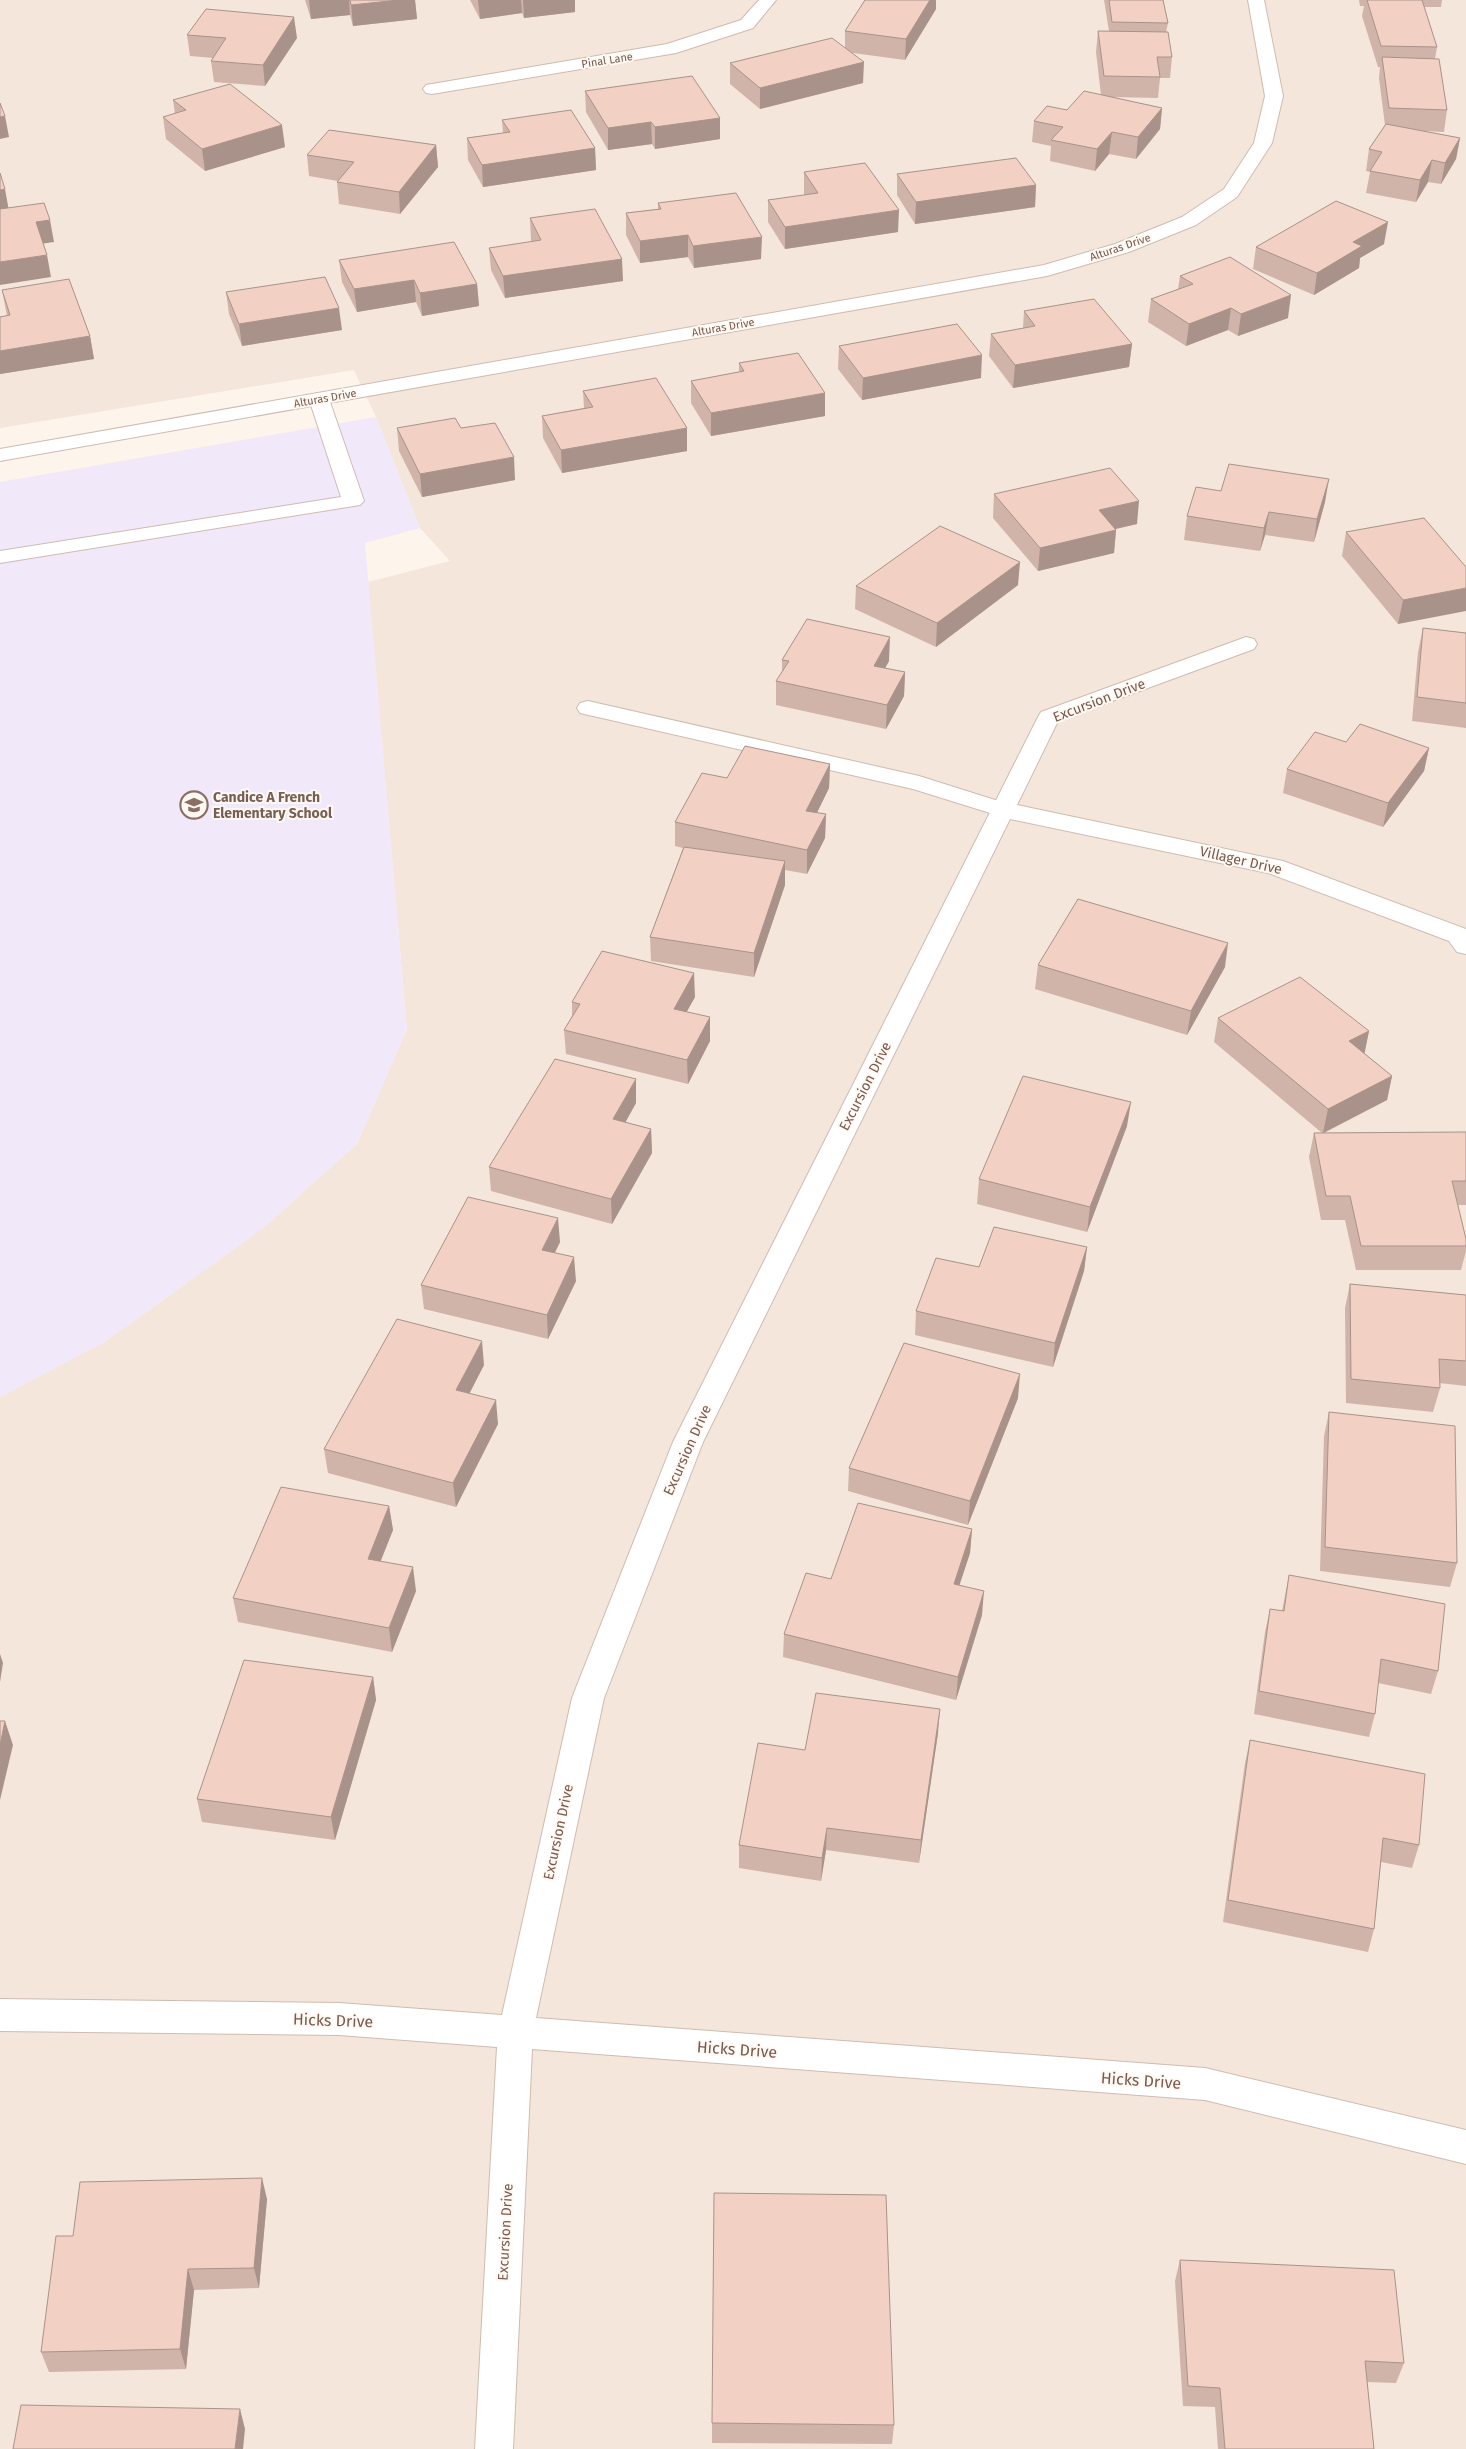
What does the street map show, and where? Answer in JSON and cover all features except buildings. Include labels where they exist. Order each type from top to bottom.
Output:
[{"type":"street","name":"Pinal Lane","points":[[432,88],[670,49],[747,24],[768,0]]},
{"type":"street","name":"Alturas Drive","points":[[0,455],[1047,270],[1122,248],[1189,221],[1231,193],[1263,143],[1274,96],[1256,0]]},
{"type":"street","points":[[0,556],[353,501],[319,399]]},
{"type":"street","name":"Excursion Drive","points":[[494,2449],[515,2033],[588,1698],[688,1442],[1050,717],[1246,644]]},
{"type":"street","name":"Villager Drive","points":[[588,708],[919,782],[1004,810],[1274,866],[1458,936],[1466,946]]},
{"type":"street","name":"Hicks Drive","points":[[0,2015],[339,2019],[1205,2084],[1466,2148]]},
{"type":"shaded area","points":[[0,0],[1466,0],[1466,2449],[0,2449],[0,1397],[106,1341],[263,1228],[357,1144],[407,1029],[368,582],[450,561],[420,528],[376,417],[354,370],[0,428]]},
{"type":"shaded area","name":"Candice A French Elementary School","points":[[376,417],[420,528],[365,543],[407,1029],[357,1144],[263,1228],[106,1341],[0,1397],[0,482]]},
{"type":"place","name":"Candice A French Elementary School","points":[[194,805]]}]
